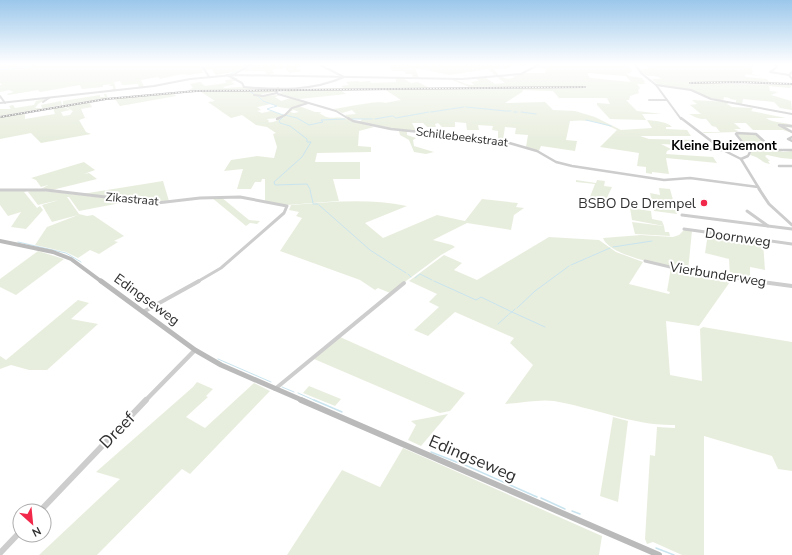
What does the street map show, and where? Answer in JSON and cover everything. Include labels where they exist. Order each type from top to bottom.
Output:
[{"type":"main road","name":"Edingseweg","points":[[0,241],[53,252],[71,259],[195,350],[221,365],[659,555]]},
{"type":"street","points":[[0,104],[120,90]]},
{"type":"street","points":[[277,90],[278,94]]},
{"type":"street","points":[[660,90],[683,121],[701,132],[723,150],[741,159],[769,204],[792,224]]},
{"type":"street","points":[[690,90],[711,99],[792,114]]},
{"type":"street","name":"Schillebeekstraat","points":[[254,95],[263,96],[278,94],[336,111],[350,120],[382,128],[502,140],[536,151],[556,162],[572,166],[664,180],[685,178],[758,187]]},
{"type":"street","points":[[0,96],[5,103]]},
{"type":"street","points":[[43,102],[50,98]]},
{"type":"street","points":[[649,100],[667,100]]},
{"type":"street","points":[[276,119],[283,116],[292,108],[309,103]]},
{"type":"street","points":[[792,126],[779,125],[792,132]]},
{"type":"street","points":[[687,128],[693,128]]},
{"type":"street","points":[[741,159],[749,154],[749,149],[736,133],[756,134],[774,149],[782,151],[792,150]]},
{"type":"street","points":[[792,137],[788,139],[792,141]]},
{"type":"street","points":[[672,149],[723,150]]},
{"type":"street","points":[[779,166],[792,166]]},
{"type":"street","points":[[724,182],[726,186]]},
{"type":"street","name":"Zikastraat","points":[[0,190],[46,190],[158,202],[206,197],[240,197],[287,206],[284,213],[221,268],[143,312]]},
{"type":"street","points":[[747,211],[769,226]]},
{"type":"street","points":[[682,215],[792,229]]},
{"type":"street","name":"Doornweg","points":[[684,229],[792,244]]},
{"type":"street","name":"Vierbunderweg","points":[[645,261],[687,271],[792,286]]},
{"type":"street","points":[[275,389],[404,283]]},
{"type":"street","name":"Dreef","points":[[48,503],[195,350]]},
{"type":"street","points":[[0,552],[12,540]]},
{"type":"green space","points":[[0,90],[52,90],[40,92],[38,90],[8,95],[7,94],[14,92],[9,90],[0,92]]},
{"type":"green space","points":[[189,90],[230,90],[187,91]]},
{"type":"green space","points":[[275,90],[275,92],[261,94],[263,96],[280,95],[275,97],[281,101],[291,98],[306,103],[299,106],[315,112],[322,112],[319,113],[327,117],[343,118],[374,127],[359,131],[358,146],[371,147],[371,152],[317,153],[315,162],[360,162],[360,179],[333,179],[339,201],[287,205],[265,201],[265,179],[262,179],[261,182],[255,182],[251,189],[237,189],[243,169],[224,171],[231,160],[257,156],[274,158],[277,147],[273,134],[276,133],[267,127],[256,125],[242,115],[231,118],[208,102],[215,101],[200,91]],"holes":[[[271,104],[278,107],[292,109],[299,112],[290,112],[293,110],[291,110],[280,119],[274,122],[268,122],[269,121],[267,119],[278,118],[284,115],[271,111],[262,113],[257,111],[261,110],[257,107]]]},
{"type":"green space","points":[[341,90],[346,94],[299,99],[279,93],[290,91],[277,91]]},
{"type":"green space","points":[[380,90],[638,90],[639,93],[630,96],[629,100],[626,100],[637,111],[662,114],[642,114],[646,120],[610,119],[597,105],[597,103],[610,104],[607,98],[559,98],[553,91],[523,90],[505,103],[545,102],[553,110],[575,111],[595,117],[621,130],[652,128],[647,120],[664,122],[672,127],[666,127],[666,129],[687,130],[691,136],[640,136],[649,139],[695,140],[700,145],[692,145],[696,150],[686,149],[681,145],[661,144],[671,149],[667,151],[666,154],[713,157],[717,163],[666,158],[669,174],[652,172],[652,174],[646,173],[646,167],[637,166],[639,153],[600,147],[617,130],[600,123],[589,121],[570,121],[566,140],[577,141],[575,151],[541,146],[539,151],[526,147],[528,135],[515,134],[516,128],[505,127],[503,140],[498,139],[498,131],[492,130],[493,126],[478,125],[479,130],[467,130],[466,123],[455,122],[455,127],[442,127],[438,123],[435,124],[436,127],[427,127],[423,123],[412,123],[416,131],[394,129],[360,122],[362,119],[349,119],[345,115],[356,114],[352,110],[342,113],[334,109],[368,103],[385,103],[401,100],[386,90]]},
{"type":"green space","points":[[691,90],[770,90],[778,92],[771,95],[791,101],[792,110],[780,108],[774,102],[743,99],[742,104],[736,103],[736,100],[724,97],[723,101],[709,98]]},
{"type":"green space","points":[[176,93],[174,94],[176,96],[120,106],[115,99]]},
{"type":"green space","points":[[104,94],[106,94],[108,98],[63,105],[63,101],[100,95],[100,97],[105,97]]},
{"type":"green space","points":[[48,98],[38,104],[35,108],[42,108],[41,105],[61,101],[62,105],[0,116],[0,109],[11,109],[9,106],[13,105],[15,108],[34,105],[36,101]]},
{"type":"green space","points":[[692,100],[728,102],[729,103],[727,104],[732,107],[753,108],[751,111],[786,118],[766,118],[771,121],[792,125],[792,128],[787,127],[792,133],[783,130],[753,130],[746,123],[734,123],[741,129],[734,129],[738,131],[736,132],[704,133],[702,132],[720,132],[706,119],[689,114],[701,114],[690,105],[697,104]]},
{"type":"green space","points":[[89,102],[92,107],[81,109],[85,118],[79,120],[86,132],[91,134],[41,143],[31,133],[0,139],[0,117],[25,113],[25,119],[55,114],[53,108],[62,106],[70,110],[61,112],[63,116],[70,115],[73,111],[64,106]]},
{"type":"green space","points":[[399,131],[407,131],[407,135],[416,138],[413,140],[414,146],[434,152],[426,154],[414,152],[409,140],[400,135]]},
{"type":"green space","points":[[737,133],[757,135],[772,149],[783,152],[792,151],[792,159],[767,155],[765,156],[770,161],[768,161],[770,164],[764,162],[750,155],[751,152]]},
{"type":"green space","points":[[84,162],[95,170],[84,174],[89,173],[97,179],[52,190],[41,189],[48,185],[41,187],[36,180],[31,178]]},
{"type":"green space","points":[[576,180],[596,183],[597,180],[605,181],[604,186],[612,187],[604,204],[588,202],[595,184],[576,182]]},
{"type":"green space","points":[[163,181],[169,201],[159,202],[82,194]]},
{"type":"green space","points":[[659,188],[670,189],[677,214],[654,211],[650,193],[660,195]]},
{"type":"green space","points":[[0,191],[26,191],[24,192],[37,208],[40,206],[43,210],[26,229],[11,227],[21,212],[8,216],[0,205]]},
{"type":"green space","points":[[44,191],[131,201],[79,211],[69,197],[67,197],[79,214],[87,216],[93,215],[124,236],[114,241],[118,242],[99,254],[90,250],[78,258],[66,252],[35,245],[47,227],[78,215],[52,222],[42,205],[59,200],[38,205],[28,192]]},
{"type":"green space","points":[[211,197],[221,197],[249,220],[260,221],[257,224],[250,223],[246,226]]},
{"type":"green space","points":[[482,199],[518,203],[516,207],[524,208],[514,215],[511,230],[467,223],[433,240],[455,247],[441,255],[390,293],[378,288],[375,290],[360,280],[280,251],[302,218],[296,216],[299,212],[289,210],[291,205],[363,201],[407,206],[365,223],[383,238],[437,215],[465,221]]},
{"type":"green space","points":[[630,208],[651,211],[652,219],[662,221],[664,226],[632,220]]},
{"type":"green space","points":[[632,222],[664,226],[665,232],[669,232],[670,236],[635,234]]},
{"type":"green space","points":[[685,229],[692,231],[688,271],[641,260],[628,255],[608,245],[603,238],[641,235],[673,237],[679,235]]},
{"type":"green space","points":[[708,233],[763,242],[765,270],[750,267],[750,280],[730,277],[729,259],[705,253]]},
{"type":"green space","points":[[549,237],[599,240],[616,252],[643,262],[629,284],[669,294],[670,292],[667,291],[671,268],[732,279],[699,326],[666,321],[670,375],[702,381],[700,329],[703,327],[792,342],[792,471],[778,469],[772,456],[704,436],[704,555],[682,555],[653,542],[647,544],[645,539],[650,455],[655,456],[657,427],[675,428],[675,425],[645,423],[554,401],[505,404],[533,365],[510,343],[514,338],[455,312],[428,336],[414,330],[439,307],[429,302],[437,294],[409,281],[444,255],[462,263],[454,270],[477,280]]},
{"type":"green space","points":[[38,251],[64,259],[16,295],[0,287],[0,279]]},
{"type":"green space","points":[[78,300],[89,303],[71,319],[98,324],[47,370],[29,370],[11,365],[0,369],[0,356],[6,360]]},
{"type":"green space","points":[[340,337],[465,393],[450,411],[440,413],[314,359]]},
{"type":"green space","points":[[197,382],[213,389],[206,396],[208,397],[186,417],[205,428],[254,383],[270,391],[190,474],[182,469],[97,555],[39,555],[120,479],[96,472]]},
{"type":"green space","points":[[309,386],[341,399],[335,406],[303,393]]},
{"type":"green space","points":[[448,414],[421,446],[408,440],[416,425],[411,421]]},
{"type":"green space","points":[[613,417],[628,421],[618,502],[600,496]]},
{"type":"green space","points":[[403,448],[602,536],[599,555],[287,555],[342,470],[380,487]]},
{"type":"waterway","points":[[249,91],[254,94]]},
{"type":"waterway","points":[[259,97],[263,101],[277,106],[274,107]]},
{"type":"waterway","points":[[273,107],[267,109],[283,115]]},
{"type":"waterway","points":[[431,112],[464,107]]},
{"type":"waterway","points":[[466,107],[506,111]]},
{"type":"waterway","points":[[393,116],[396,118],[429,112]]},
{"type":"waterway","points":[[521,112],[536,114]]},
{"type":"waterway","points":[[285,115],[297,118],[309,125],[323,122],[321,120],[345,119]]},
{"type":"waterway","points":[[375,119],[392,116]]},
{"type":"waterway","points":[[283,117],[279,121],[280,123],[290,126],[307,139],[307,142],[311,142],[302,157],[274,182],[275,185],[307,184],[310,189]]},
{"type":"waterway","points":[[352,119],[372,119]]},
{"type":"waterway","points":[[586,120],[611,126]]},
{"type":"waterway","points":[[310,190],[313,203]]},
{"type":"waterway","points":[[313,204],[318,204]]},
{"type":"waterway","points":[[319,205],[370,250],[406,273]]},
{"type":"waterway","points":[[613,247],[652,241]]},
{"type":"waterway","points":[[18,242],[66,253],[81,262]]},
{"type":"waterway","points":[[571,265],[610,248]]},
{"type":"waterway","points":[[517,308],[535,291],[569,266]]},
{"type":"waterway","points":[[408,274],[411,277]]},
{"type":"waterway","points":[[415,278],[420,274],[432,280]]},
{"type":"waterway","points":[[434,281],[476,300],[481,297],[512,312]]},
{"type":"waterway","points":[[512,312],[515,309]]},
{"type":"waterway","points":[[512,312],[545,327]]},
{"type":"waterway","points":[[498,324],[508,315]]},
{"type":"waterway","points":[[218,359],[271,382]]},
{"type":"waterway","points":[[282,387],[294,392]]},
{"type":"waterway","points":[[298,393],[316,401]]},
{"type":"waterway","points":[[314,400],[342,412]]},
{"type":"waterway","points":[[431,452],[459,463]]},
{"type":"waterway","points":[[465,465],[537,497]]},
{"type":"waterway","points":[[541,498],[565,509]]},
{"type":"waterway","points":[[572,511],[580,514]]},
{"type":"waterway","points":[[656,548],[674,555]]},
{"type":"railway","points":[[0,117],[106,99],[196,91],[303,90]]},
{"type":"place","name":"BSBO De Drempel","points":[[704,203]]},
{"type":"district","name":"Kleine Buizemont","points":[[724,145]]}]
